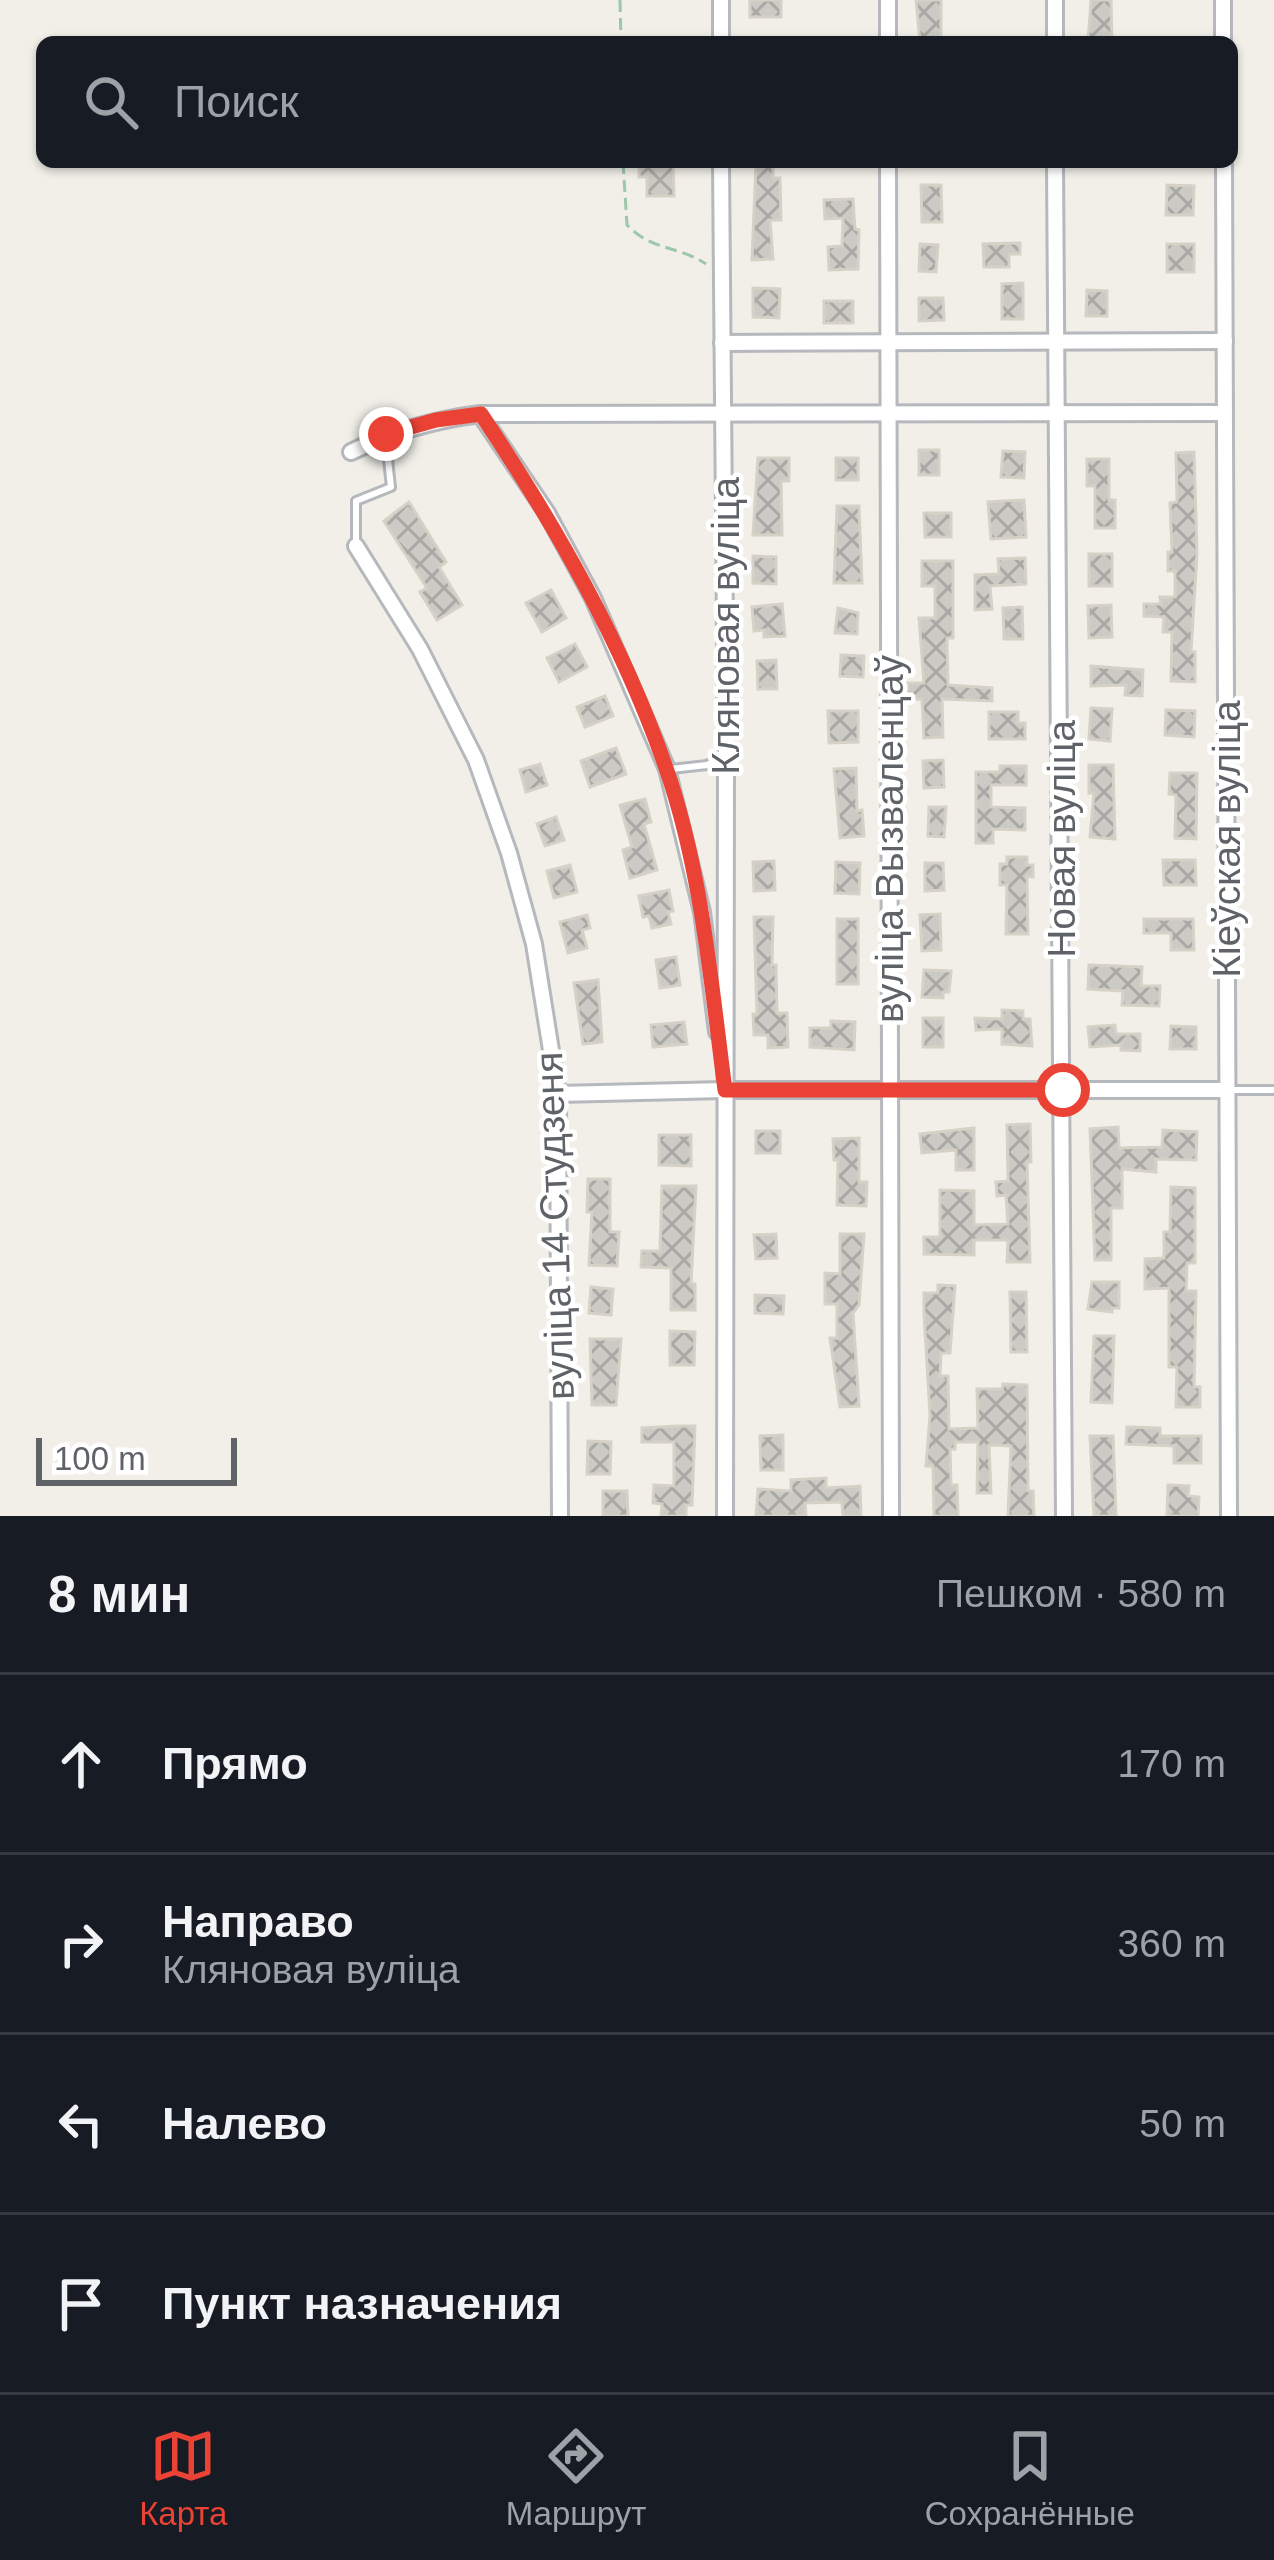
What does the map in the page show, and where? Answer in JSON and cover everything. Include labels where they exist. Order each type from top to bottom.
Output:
[{"type":"street","points":[[721,0],[721,36]]},
{"type":"street","points":[[888,0],[888,36]]},
{"type":"street","points":[[1055,0],[1055,36]]},
{"type":"street","points":[[1223,0],[1223,36]]},
{"type":"street","name":"Кляновая вуліца","points":[[721,168],[726,754],[724,1516]]},
{"type":"street","name":"вуліца Вызваленцаў","points":[[888,168],[891,1516]]},
{"type":"street","name":"Новая вуліца","points":[[1055,168],[1064,1516]]},
{"type":"street","name":"Кіеўская вуліца","points":[[1224,168],[1229,1516]]},
{"type":"street","points":[[722,344],[1225,341]]},
{"type":"street","points":[[351,452],[386,434],[481,414],[1225,413]]},
{"type":"street","name":"Кляновая вуліца","points":[[481,414],[548,513],[593,598],[667,769],[702,912],[725,1090]]},
{"type":"street","name":"вуліца 14 Студзеня","points":[[356,546],[420,649],[476,760],[534,944],[558,1094],[560,1516]]},
{"type":"street","points":[[558,1094],[1227,1090]]},
{"type":"lane","points":[[356,546],[356,501],[391,487],[386,434]]},
{"type":"lane","points":[[667,769],[707,765],[726,754]]},
{"type":"lane","points":[[1227,1090],[1274,1090]]},
{"type":"path","points":[[620,0],[621,36]]},
{"type":"path","points":[[623,168],[627,225],[644,243],[688,252],[722,276]]},
{"type":"building","points":[[750,0],[781,0],[781,17],[750,17]]},
{"type":"building","points":[[916,0],[941,0],[941,36],[919,36]]},
{"type":"building","points":[[1091,0],[1111,0],[1112,36],[1088,36]]},
{"type":"building","points":[[639,168],[673,168],[674,196],[647,196],[647,177],[639,177]]},
{"type":"building","points":[[756,168],[773,168],[773,178],[780,178],[781,220],[770,220],[773,259],[752,260]]},
{"type":"building","points":[[921,185],[941,185],[942,222],[922,222]]},
{"type":"building","points":[[1167,185],[1194,186],[1193,215],[1166,215]]},
{"type":"building","points":[[853,199],[855,229],[859,230],[858,269],[829,270],[828,247],[842,246],[843,218],[825,219],[824,200]]},
{"type":"building","points":[[1020,243],[1020,254],[1009,254],[1009,267],[984,267],[983,244]]},
{"type":"building","points":[[920,244],[938,245],[936,272],[919,271]]},
{"type":"building","points":[[1167,244],[1194,244],[1194,272],[1167,272]]},
{"type":"building","points":[[1023,283],[1023,319],[1002,319],[1002,284]]},
{"type":"building","points":[[753,288],[780,289],[779,318],[753,317]]},
{"type":"building","points":[[1087,290],[1107,291],[1107,316],[1086,316]]},
{"type":"building","points":[[919,298],[943,298],[944,320],[919,321]]},
{"type":"building","points":[[824,301],[853,301],[853,323],[824,323]]},
{"type":"building","points":[[919,450],[939,450],[939,475],[919,475]]},
{"type":"building","points":[[1003,451],[1025,452],[1024,478],[1001,477]]},
{"type":"building","points":[[1194,452],[1197,553],[1191,652],[1195,652],[1195,682],[1171,681],[1172,632],[1163,632],[1164,617],[1144,616],[1144,604],[1161,604],[1160,597],[1175,597],[1175,571],[1168,571],[1168,552],[1172,552],[1170,503],[1177,502],[1176,453]]},
{"type":"building","points":[[758,458],[789,458],[789,481],[781,481],[782,535],[753,535]]},
{"type":"building","points":[[836,458],[858,458],[858,480],[836,480]]},
{"type":"building","points":[[1087,459],[1109,459],[1115,528],[1095,528],[1095,486],[1087,486]]},
{"type":"building","points":[[1024,500],[1026,537],[991,539],[988,502]]},
{"type":"building","points":[[409,502],[446,562],[439,567],[462,605],[437,620],[420,592],[427,588],[384,521]]},
{"type":"building","points":[[837,506],[859,506],[862,583],[834,583]]},
{"type":"building","points":[[924,513],[951,513],[951,537],[925,537]]},
{"type":"building","points":[[1089,554],[1112,554],[1112,586],[1089,586]]},
{"type":"building","points":[[753,556],[776,557],[776,584],[753,583]]},
{"type":"building","points":[[1025,558],[1026,584],[990,586],[992,609],[975,610],[975,575],[999,574],[998,559]]},
{"type":"building","points":[[922,561],[953,561],[948,685],[992,688],[992,701],[942,699],[943,737],[924,738],[922,699],[908,700],[907,683],[924,683],[919,618],[935,618],[935,586],[922,586]]},
{"type":"building","points":[[551,590],[566,618],[542,632],[526,603]]},
{"type":"building","points":[[782,604],[785,636],[764,637],[764,630],[754,631],[752,607]]},
{"type":"building","points":[[1111,605],[1112,637],[1089,638],[1088,606]]},
{"type":"building","points":[[1022,607],[1023,639],[1004,639],[1003,608]]},
{"type":"building","points":[[838,608],[858,613],[857,634],[835,633]]},
{"type":"building","points":[[575,644],[587,667],[559,682],[547,658]]},
{"type":"building","points":[[841,655],[864,656],[863,677],[840,676]]},
{"type":"building","points":[[776,660],[777,689],[758,689],[757,661]]},
{"type":"building","points":[[1091,666],[1143,670],[1142,696],[1125,695],[1126,685],[1091,686]]},
{"type":"building","points":[[605,696],[613,716],[585,727],[577,707]]},
{"type":"building","points":[[1091,708],[1112,709],[1110,741],[1089,739]]},
{"type":"building","points":[[1166,710],[1195,711],[1194,737],[1165,735]]},
{"type":"building","points":[[828,711],[858,711],[858,742],[829,743]]},
{"type":"building","points":[[989,712],[1018,712],[1018,723],[1025,723],[1025,739],[989,739]]},
{"type":"building","points":[[616,748],[626,774],[590,787],[581,761]]},
{"type":"building","points":[[943,760],[944,787],[924,788],[923,761]]},
{"type":"building","points":[[540,764],[547,785],[526,792],[520,770]]},
{"type":"building","points":[[1089,765],[1113,765],[1115,839],[1090,837],[1094,793],[1089,793]]},
{"type":"building","points":[[1000,766],[1026,766],[1026,785],[991,785],[991,807],[1025,808],[1025,830],[993,829],[993,843],[976,843],[976,772],[1000,772]]},
{"type":"building","points":[[856,768],[857,811],[862,810],[864,836],[840,838],[834,769]]},
{"type":"building","points":[[1170,773],[1197,773],[1196,839],[1175,838],[1176,795],[1169,794]]},
{"type":"building","points":[[645,799],[651,822],[644,824],[657,870],[630,878],[623,850],[632,847],[620,805]]},
{"type":"building","points":[[929,807],[946,807],[944,837],[928,836]]},
{"type":"building","points":[[556,817],[564,840],[545,846],[537,824]]},
{"type":"building","points":[[1007,857],[1027,857],[1027,865],[1033,865],[1033,877],[1027,876],[1028,934],[1006,934],[1007,885],[1000,885],[1000,864],[1007,864]]},
{"type":"building","points":[[1163,860],[1195,860],[1196,885],[1164,885]]},
{"type":"building","points":[[774,861],[775,890],[754,891],[753,862]]},
{"type":"building","points":[[836,862],[860,863],[859,894],[835,893]]},
{"type":"building","points":[[925,863],[943,863],[944,890],[925,891]]},
{"type":"building","points":[[570,865],[577,892],[554,898],[547,871]]},
{"type":"building","points":[[669,890],[671,924],[652,928],[649,916],[643,917],[639,896]]},
{"type":"building","points":[[940,914],[941,950],[922,951],[920,915]]},
{"type":"building","points":[[587,915],[590,928],[582,930],[587,948],[568,953],[560,922]]},
{"type":"building","points":[[754,917],[773,917],[777,1013],[787,1013],[788,1047],[768,1048],[768,1035],[754,1035]]},
{"type":"building","points":[[837,919],[858,919],[858,984],[837,984]]},
{"type":"building","points":[[1144,919],[1193,919],[1194,950],[1171,950],[1171,933],[1144,933]]},
{"type":"building","points":[[676,957],[680,985],[660,988],[656,960]]},
{"type":"building","points":[[1089,965],[1142,967],[1141,986],[1160,986],[1159,1006],[1122,1005],[1123,991],[1088,989]]},
{"type":"building","points":[[924,970],[951,971],[949,992],[943,992],[943,998],[922,997]]},
{"type":"building","points":[[598,980],[602,1042],[583,1044],[574,983]]},
{"type":"building","points":[[1002,1010],[1023,1011],[1023,1019],[1030,1019],[1032,1046],[1002,1044],[1002,1029],[976,1030],[975,1018],[1002,1019]]},
{"type":"building","points":[[923,1018],[943,1018],[943,1047],[923,1047]]},
{"type":"building","points":[[831,1021],[855,1022],[854,1050],[810,1047],[810,1028],[831,1028]]},
{"type":"building","points":[[684,1022],[687,1044],[653,1047],[651,1025]]},
{"type":"building","points":[[1115,1025],[1116,1034],[1140,1034],[1140,1051],[1121,1050],[1121,1045],[1090,1047],[1088,1027]]},
{"type":"building","points":[[1171,1026],[1196,1027],[1196,1049],[1170,1049]]},
{"type":"building","points":[[1030,1124],[1030,1262],[1007,1262],[1008,1240],[974,1240],[974,1255],[924,1254],[924,1237],[940,1237],[940,1190],[974,1191],[974,1225],[1008,1224],[1006,1195],[997,1196],[996,1182],[1008,1181],[1007,1125]]},
{"type":"building","points":[[1118,1127],[1119,1148],[1162,1147],[1163,1130],[1197,1132],[1196,1160],[1156,1159],[1156,1172],[1122,1169],[1122,1208],[1111,1208],[1111,1260],[1095,1260],[1090,1129]]},
{"type":"building","points":[[974,1128],[974,1170],[956,1170],[956,1150],[922,1153],[920,1134]]},
{"type":"building","points":[[756,1131],[780,1131],[780,1153],[756,1153]]},
{"type":"building","points":[[659,1135],[691,1135],[691,1166],[659,1165]]},
{"type":"building","points":[[859,1138],[859,1182],[867,1182],[866,1206],[837,1205],[838,1160],[834,1160],[833,1139]]},
{"type":"building","points":[[588,1179],[610,1179],[610,1232],[619,1232],[617,1266],[589,1265],[592,1212],[587,1212]]},
{"type":"building","points":[[662,1186],[696,1186],[691,1284],[695,1284],[695,1310],[671,1310],[671,1268],[641,1267],[642,1251],[660,1251]]},
{"type":"building","points":[[1171,1187],[1195,1188],[1195,1263],[1187,1263],[1186,1291],[1196,1291],[1194,1387],[1200,1387],[1200,1407],[1176,1407],[1177,1367],[1169,1367],[1169,1288],[1145,1289],[1145,1259],[1164,1258]]},
{"type":"building","points":[[776,1234],[777,1258],[756,1259],[754,1235]]},
{"type":"building","points":[[840,1234],[864,1234],[859,1305],[853,1313],[859,1406],[840,1407],[830,1338],[837,1338],[837,1304],[825,1304],[825,1273],[840,1274]]},
{"type":"building","points":[[1092,1282],[1119,1282],[1119,1308],[1112,1312],[1088,1309]]},
{"type":"building","points":[[938,1285],[955,1286],[950,1353],[941,1353],[940,1376],[948,1376],[949,1429],[978,1428],[977,1389],[1027,1385],[1028,1491],[1033,1491],[1034,1516],[1008,1516],[1011,1446],[989,1445],[991,1493],[977,1493],[978,1442],[955,1442],[955,1449],[950,1449],[951,1485],[957,1485],[958,1516],[934,1516],[933,1466],[926,1466],[930,1415],[924,1293],[938,1293]]},
{"type":"building","points":[[591,1287],[613,1289],[611,1315],[589,1313]]},
{"type":"building","points":[[1010,1292],[1026,1292],[1027,1352],[1011,1352]]},
{"type":"building","points":[[755,1295],[784,1296],[783,1314],[755,1313]]},
{"type":"building","points":[[670,1331],[695,1332],[694,1365],[670,1365]]},
{"type":"building","points":[[1094,1336],[1114,1336],[1112,1403],[1091,1402]]},
{"type":"building","points":[[590,1339],[621,1339],[616,1405],[592,1405]]},
{"type":"building","points":[[695,1426],[692,1505],[686,1505],[686,1516],[661,1516],[662,1504],[653,1503],[654,1485],[674,1486],[674,1442],[642,1442],[642,1428]]},
{"type":"building","points":[[1127,1427],[1160,1428],[1160,1436],[1201,1436],[1201,1463],[1174,1463],[1174,1446],[1126,1444]]},
{"type":"building","points":[[783,1435],[783,1470],[761,1470],[760,1436]]},
{"type":"building","points":[[1090,1436],[1113,1436],[1116,1516],[1094,1516]]},
{"type":"building","points":[[588,1441],[611,1442],[610,1474],[587,1474]]},
{"type":"building","points":[[826,1478],[826,1488],[860,1486],[861,1516],[843,1516],[842,1502],[805,1503],[806,1516],[756,1516],[758,1489],[791,1491],[791,1480]]},
{"type":"building","points":[[1168,1485],[1189,1486],[1188,1496],[1199,1497],[1198,1516],[1167,1516]]},
{"type":"building","points":[[603,1491],[627,1491],[628,1516],[603,1516]]},
{"type":"route","points":[[386,434],[481,414],[548,513],[593,598],[667,769],[702,912],[725,1090],[1063,1090]]}]
